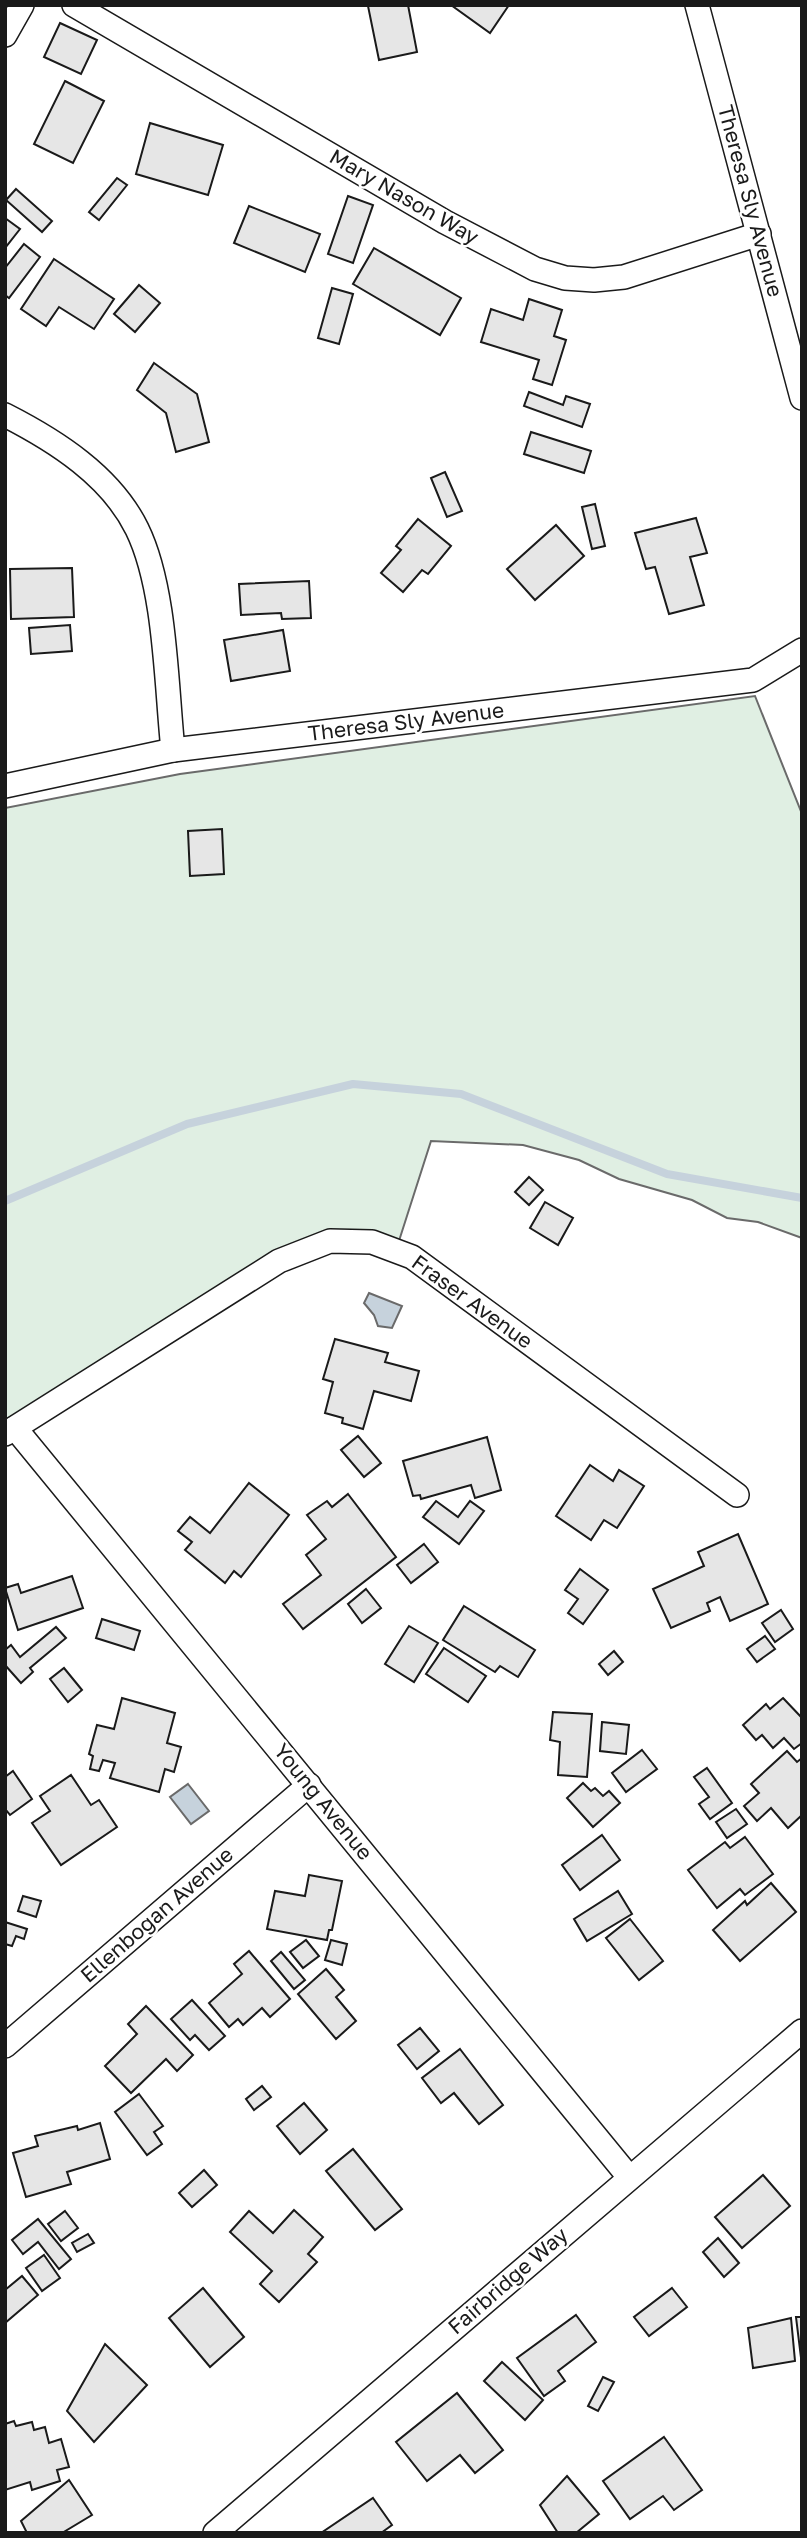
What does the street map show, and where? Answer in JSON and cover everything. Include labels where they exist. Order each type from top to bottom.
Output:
[{"type":"street","points":[[5,35],[22,5]]},
{"type":"street","name":"Mary Nason Way","points":[[74,5],[445,222],[535,269],[565,278],[594,280],[624,277],[759,234]]},
{"type":"street","name":"Theresa Sly Avenue","points":[[697,5],[802,398]]},
{"type":"street","points":[[5,415],[31,428],[80,461],[104,484],[136,526],[159,603],[173,750]]},
{"type":"street","name":"Theresa Sly Avenue","points":[[5,786],[173,750],[752,680],[802,650]]},
{"type":"street","name":"Fraser Avenue","points":[[10,1431],[279,1261],[330,1241],[373,1242],[412,1257],[737,1495]]},
{"type":"street","name":"Young Avenue","points":[[10,1431],[309,1785],[629,2178]]},
{"type":"street","name":"Ellenbogan Avenue","points":[[5,2046],[309,1785]]},
{"type":"street","name":"Fairbridge Way","points":[[215,2533],[802,2031]]},
{"type":"green space","points":[[755,696],[802,814],[802,1238],[758,1222],[727,1218],[692,1200],[619,1179],[579,1160],[523,1145],[431,1141],[398,1244],[329,1234],[5,1425],[5,808],[180,774]]},
{"type":"shaded area","points":[[369,1293],[402,1306],[392,1328],[378,1326],[374,1315],[364,1303]]},
{"type":"shaded area","points":[[188,1784],[209,1811],[191,1824],[170,1797]]},
{"type":"building","points":[[408,5],[417,52],[379,60],[368,6]]},
{"type":"building","points":[[451,5],[509,5],[490,33]]},
{"type":"building","points":[[60,23],[97,40],[81,74],[44,57]]},
{"type":"building","points":[[65,81],[104,101],[73,163],[34,144]]},
{"type":"building","points":[[150,123],[223,145],[208,195],[136,174]]},
{"type":"building","points":[[117,178],[127,185],[99,220],[89,212]]},
{"type":"building","points":[[16,189],[52,221],[42,232],[6,200]]},
{"type":"building","points":[[348,196],[373,205],[353,263],[328,254]]},
{"type":"building","points":[[249,206],[320,234],[305,272],[234,243]]},
{"type":"building","points":[[5,218],[20,229],[5,248]]},
{"type":"building","points":[[24,244],[40,257],[9,298],[5,295],[5,268]]},
{"type":"building","points":[[374,248],[461,298],[440,335],[353,284]]},
{"type":"building","points":[[54,259],[114,299],[94,329],[59,307],[46,326],[21,309]]},
{"type":"building","points":[[139,285],[160,303],[135,332],[114,314]]},
{"type":"building","points":[[332,288],[353,294],[339,344],[318,338]]},
{"type":"building","points":[[529,299],[562,310],[554,336],[566,340],[552,385],[533,379],[539,360],[481,342],[491,309],[523,320]]},
{"type":"building","points":[[154,363],[197,394],[209,442],[176,452],[166,413],[137,390]]},
{"type":"building","points":[[529,392],[563,405],[566,396],[590,404],[582,427],[524,406]]},
{"type":"building","points":[[531,432],[591,451],[584,473],[524,454]]},
{"type":"building","points":[[445,472],[462,511],[447,517],[431,478]]},
{"type":"building","points":[[595,504],[605,546],[592,549],[582,507]]},
{"type":"building","points":[[696,518],[707,553],[690,557],[704,605],[669,614],[655,567],[646,569],[635,533]]},
{"type":"building","points":[[418,519],[451,546],[428,574],[422,570],[403,592],[381,573],[401,550],[396,546]]},
{"type":"building","points":[[556,525],[584,556],[535,600],[507,569]]},
{"type":"building","points":[[72,568],[74,617],[11,619],[10,569]]},
{"type":"building","points":[[309,581],[311,618],[282,619],[281,613],[241,615],[239,584]]},
{"type":"building","points":[[70,625],[72,651],[31,654],[29,628]]},
{"type":"building","points":[[283,630],[290,671],[231,681],[224,640]]},
{"type":"building","points":[[222,829],[224,874],[190,876],[188,831]]},
{"type":"building","points":[[529,1177],[543,1190],[529,1205],[515,1192]]},
{"type":"building","points":[[545,1202],[573,1218],[558,1245],[530,1228]]},
{"type":"building","points":[[335,1339],[388,1353],[385,1362],[419,1371],[411,1401],[374,1391],[363,1429],[342,1423],[343,1418],[325,1413],[333,1382],[323,1379]]},
{"type":"building","points":[[358,1436],[381,1463],[364,1477],[341,1450]]},
{"type":"building","points":[[487,1437],[501,1490],[475,1498],[471,1485],[421,1499],[420,1495],[413,1496],[403,1461]]},
{"type":"building","points":[[590,1465],[613,1481],[619,1470],[644,1486],[617,1528],[604,1520],[591,1540],[556,1516]]},
{"type":"building","points":[[249,1483],[289,1515],[241,1577],[234,1571],[225,1583],[185,1550],[192,1542],[178,1531],[190,1517],[210,1533]]},
{"type":"building","points":[[348,1494],[396,1557],[303,1629],[283,1604],[321,1575],[306,1555],[326,1539],[307,1515],[327,1501],[332,1507]]},
{"type":"building","points":[[436,1501],[458,1517],[470,1501],[484,1511],[459,1544],[423,1517]]},
{"type":"building","points":[[738,1534],[768,1604],[730,1621],[720,1597],[707,1603],[710,1611],[671,1628],[653,1589],[704,1566],[698,1552]]},
{"type":"building","points":[[424,1544],[438,1562],[411,1583],[397,1565]]},
{"type":"building","points":[[580,1569],[608,1590],[583,1624],[568,1613],[578,1599],[565,1590]]},
{"type":"building","points":[[72,1576],[83,1608],[18,1630],[5,1588],[18,1584],[21,1593]]},
{"type":"building","points":[[366,1589],[381,1608],[362,1623],[348,1604]]},
{"type":"building","points":[[464,1606],[535,1650],[518,1677],[500,1666],[495,1672],[443,1640]]},
{"type":"building","points":[[781,1610],[793,1629],[775,1642],[762,1623]]},
{"type":"building","points":[[102,1619],[140,1631],[134,1650],[96,1638]]},
{"type":"building","points":[[409,1626],[438,1643],[414,1682],[385,1664]]},
{"type":"building","points":[[56,1627],[66,1638],[30,1668],[33,1672],[21,1683],[5,1665],[5,1650],[11,1645],[20,1657]]},
{"type":"building","points":[[765,1636],[775,1649],[757,1662],[747,1649]]},
{"type":"building","points":[[444,1648],[486,1676],[468,1702],[426,1674]]},
{"type":"building","points":[[614,1651],[623,1662],[608,1675],[599,1664]]},
{"type":"building","points":[[64,1668],[82,1690],[68,1702],[50,1679]]},
{"type":"building","points":[[122,1698],[175,1713],[167,1743],[181,1747],[174,1772],[165,1769],[159,1792],[110,1778],[115,1763],[103,1760],[99,1771],[90,1769],[93,1756],[89,1754],[97,1725],[114,1729]]},
{"type":"building","points":[[783,1698],[802,1718],[802,1743],[794,1749],[784,1738],[773,1748],[762,1735],[756,1740],[743,1725],[766,1704],[770,1709]]},
{"type":"building","points":[[553,1712],[592,1714],[587,1777],[558,1775],[560,1742],[550,1740]]},
{"type":"building","points":[[602,1722],[629,1725],[626,1754],[600,1751]]},
{"type":"building","points":[[642,1750],[657,1769],[626,1792],[612,1773]]},
{"type":"building","points":[[787,1751],[797,1762],[802,1758],[802,1815],[788,1828],[771,1808],[757,1821],[744,1806],[759,1793],[751,1784]]},
{"type":"building","points":[[707,1768],[732,1803],[710,1819],[699,1804],[709,1797],[694,1777]]},
{"type":"building","points":[[13,1771],[32,1799],[10,1815],[5,1809],[5,1777]]},
{"type":"building","points":[[71,1775],[91,1805],[99,1800],[117,1827],[61,1865],[32,1823],[50,1811],[40,1796]]},
{"type":"building","points":[[583,1783],[591,1791],[595,1788],[603,1796],[609,1791],[620,1803],[593,1827],[567,1798]]},
{"type":"building","points":[[736,1809],[747,1824],[727,1838],[716,1822]]},
{"type":"building","points":[[602,1835],[620,1860],[580,1890],[562,1865]]},
{"type":"building","points":[[745,1837],[773,1874],[745,1895],[740,1889],[717,1908],[688,1870],[725,1842],[730,1848]]},
{"type":"building","points":[[309,1875],[342,1881],[332,1930],[329,1930],[327,1940],[267,1929],[275,1891],[305,1896]]},
{"type":"building","points":[[771,1883],[796,1912],[740,1961],[713,1930],[745,1901],[747,1905]]},
{"type":"building","points":[[618,1891],[632,1914],[587,1941],[574,1919]]},
{"type":"building","points":[[23,1896],[41,1901],[36,1917],[18,1911]]},
{"type":"building","points":[[630,1919],[663,1961],[639,1980],[606,1938]]},
{"type":"building","points":[[5,1922],[27,1929],[24,1939],[16,1936],[12,1946],[5,1944]]},
{"type":"building","points":[[306,1940],[319,1956],[303,1968],[290,1952]]},
{"type":"building","points":[[331,1940],[347,1944],[342,1965],[325,1960]]},
{"type":"building","points":[[249,1951],[290,1999],[270,2017],[262,2008],[243,2025],[238,2019],[229,2027],[209,2003],[242,1974],[234,1964]]},
{"type":"building","points":[[281,1952],[305,1980],[294,1989],[271,1961]]},
{"type":"building","points":[[326,1969],[344,1990],[336,1997],[356,2021],[336,2039],[298,1994]]},
{"type":"building","points":[[192,2000],[225,2036],[209,2050],[195,2035],[190,2040],[171,2019]]},
{"type":"building","points":[[146,2006],[193,2055],[177,2071],[166,2059],[131,2093],[105,2066],[137,2034],[128,2024]]},
{"type":"building","points":[[420,2028],[439,2051],[417,2069],[398,2045]]},
{"type":"building","points":[[460,2049],[503,2105],[479,2124],[454,2093],[441,2103],[422,2078]]},
{"type":"building","points":[[262,2086],[271,2097],[254,2110],[246,2099]]},
{"type":"building","points":[[139,2094],[163,2126],[154,2132],[162,2144],[147,2155],[115,2112]]},
{"type":"building","points":[[304,2103],[327,2130],[300,2154],[277,2126]]},
{"type":"building","points":[[100,2123],[110,2159],[67,2172],[71,2184],[26,2197],[13,2153],[38,2146],[35,2136],[77,2126],[78,2130]]},
{"type":"building","points":[[353,2149],[402,2209],[375,2230],[326,2171]]},
{"type":"building","points":[[204,2170],[217,2185],[192,2207],[179,2193]]},
{"type":"building","points":[[763,2175],[790,2206],[742,2248],[715,2217]]},
{"type":"building","points":[[294,2210],[323,2237],[308,2254],[317,2262],[279,2302],[260,2284],[272,2271],[230,2232],[249,2211],[273,2233]]},
{"type":"building","points":[[65,2211],[78,2228],[61,2241],[48,2224]]},
{"type":"building","points":[[38,2219],[71,2259],[59,2269],[38,2242],[23,2254],[12,2240]]},
{"type":"building","points":[[88,2234],[94,2243],[77,2252],[72,2243]]},
{"type":"building","points":[[718,2238],[739,2263],[724,2277],[703,2252]]},
{"type":"building","points":[[44,2255],[60,2278],[42,2291],[26,2268]]},
{"type":"building","points":[[22,2276],[38,2295],[5,2323],[5,2290]]},
{"type":"building","points":[[203,2288],[244,2337],[210,2367],[169,2318]]},
{"type":"building","points":[[672,2288],[687,2307],[649,2336],[634,2317]]},
{"type":"building","points":[[576,2315],[596,2342],[558,2371],[565,2381],[544,2396],[517,2358]]},
{"type":"building","points":[[796,2317],[802,2317],[802,2366]]},
{"type":"building","points":[[791,2318],[795,2361],[753,2368],[748,2328]]},
{"type":"building","points":[[105,2344],[147,2385],[94,2442],[67,2411]]},
{"type":"building","points":[[502,2362],[543,2400],[525,2420],[484,2381]]},
{"type":"building","points":[[603,2377],[614,2382],[598,2411],[588,2406]]},
{"type":"building","points":[[457,2393],[503,2450],[475,2473],[460,2455],[427,2481],[396,2442]]},
{"type":"building","points":[[14,2421],[16,2426],[32,2422],[34,2430],[45,2427],[49,2443],[61,2439],[69,2467],[57,2470],[60,2481],[32,2490],[30,2482],[5,2490],[5,2424]]},
{"type":"building","points":[[664,2437],[702,2490],[674,2510],[663,2496],[630,2519],[603,2481]]},
{"type":"building","points":[[567,2476],[599,2514],[576,2533],[558,2533],[540,2505]]},
{"type":"building","points":[[69,2480],[92,2515],[62,2533],[27,2533],[21,2521]]},
{"type":"building","points":[[373,2498],[392,2525],[381,2533],[321,2533]]},
{"type":"waterway","points":[[5,1201],[187,1124],[353,1084],[461,1094],[667,1174],[802,1198]]}]
